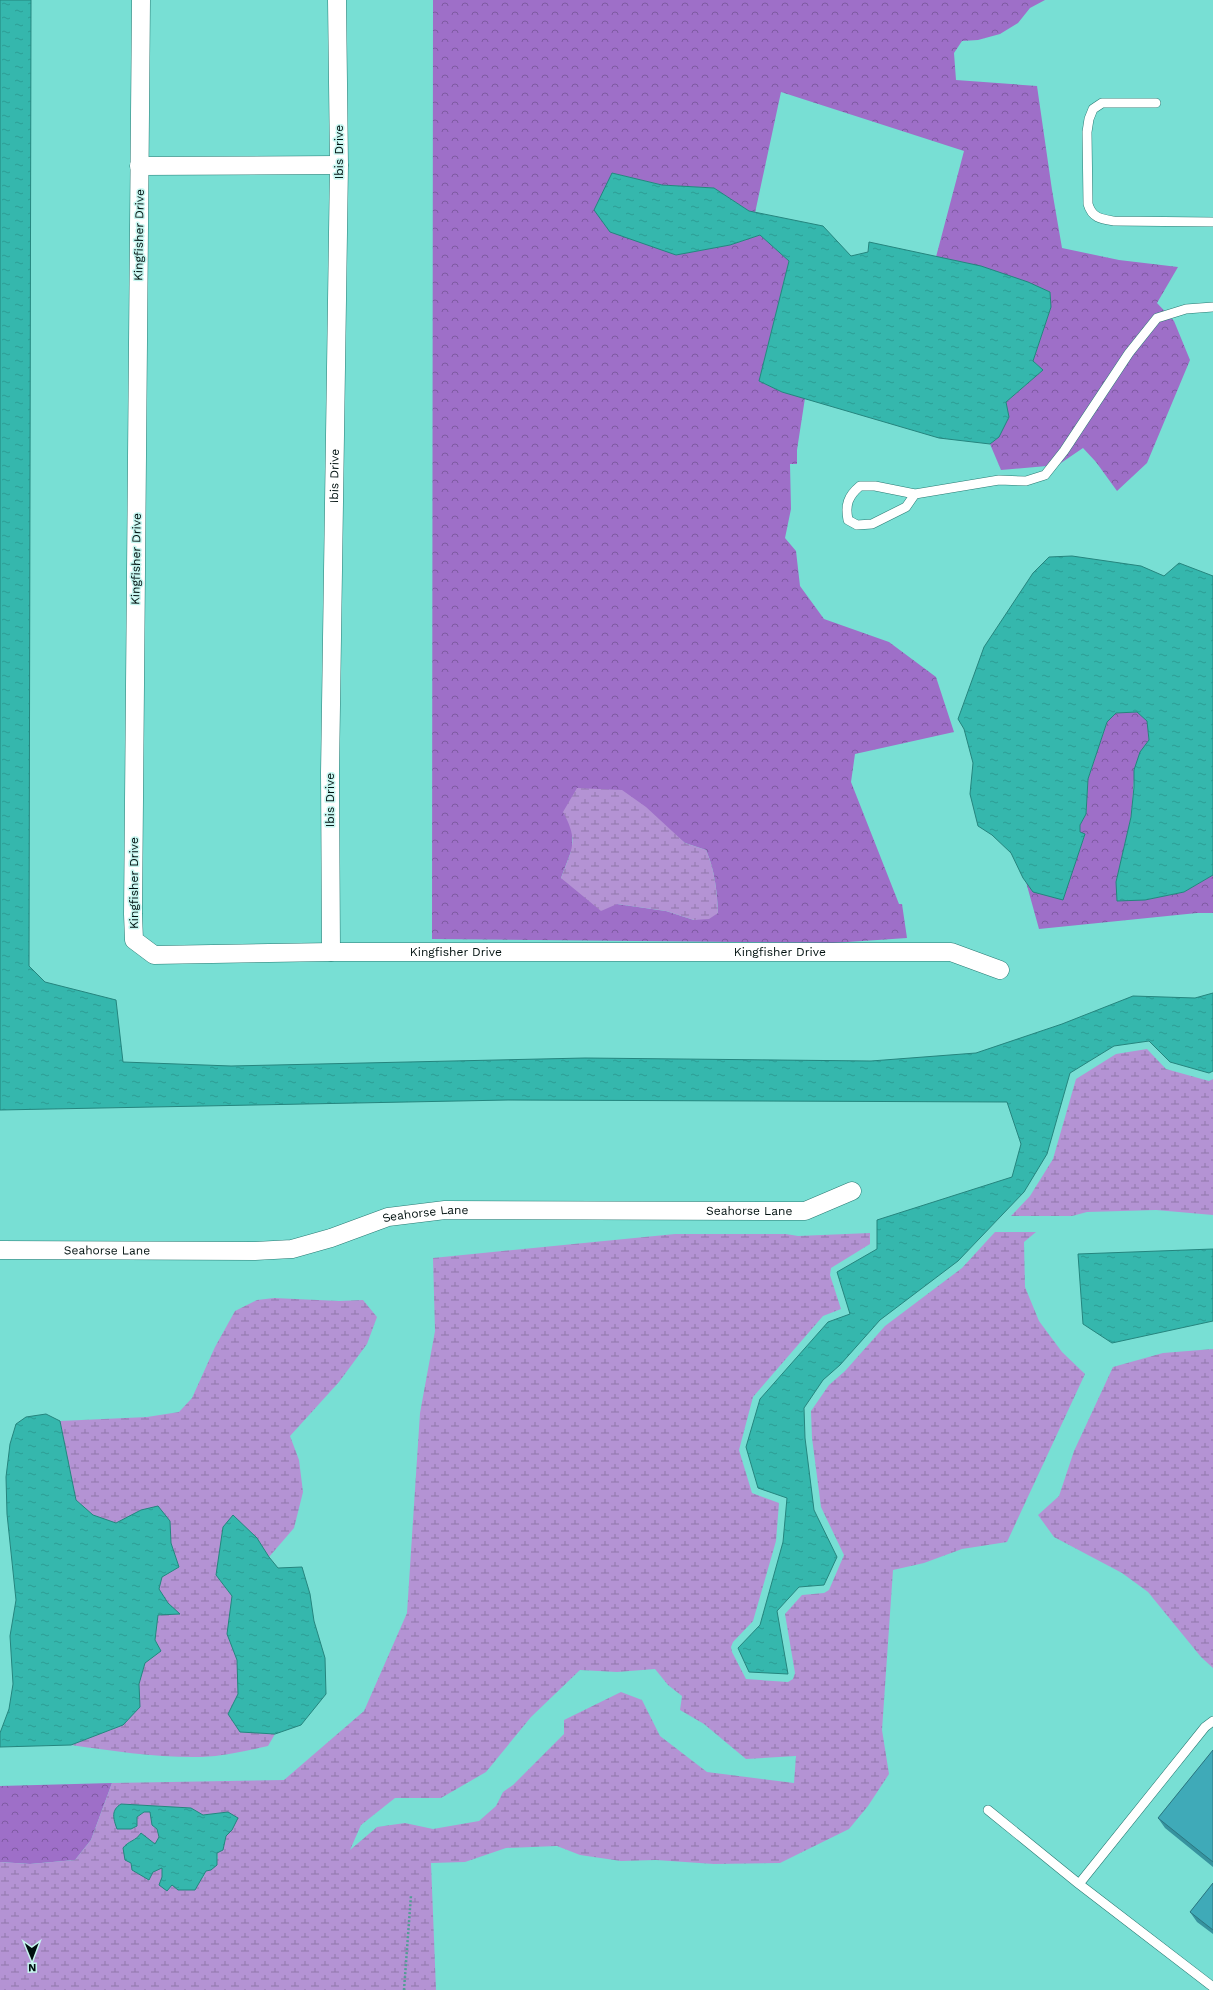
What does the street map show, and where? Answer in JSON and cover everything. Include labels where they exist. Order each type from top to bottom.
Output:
[{"type":"street","name":"Kingfisher Drive","points":[[141,0],[134,940],[154,955],[331,952],[951,952],[1000,970]]},
{"type":"street","name":"Ibis Drive","points":[[331,952],[330,773],[340,166],[337,0]]},
{"type":"street","points":[[139,166],[340,166]]},
{"type":"street","name":"Seahorse Lane","points":[[0,1250],[255,1251],[292,1248],[330,1238],[388,1217],[445,1210],[805,1211],[852,1191]]},
{"type":"lane","points":[[1156,103],[1102,103],[1094,109],[1089,119],[1087,132],[1088,204],[1090,212],[1099,219],[1114,221],[1213,222]]},
{"type":"lane","points":[[915,494],[906,507],[872,524],[857,525],[848,520],[846,509],[850,495],[860,486],[875,486],[915,494],[999,480],[1026,481],[1045,475],[1064,451],[1129,353],[1156,318],[1186,308],[1213,307]]},
{"type":"lane","points":[[1079,1884],[1205,1727],[1213,1721]]},
{"type":"lane","points":[[988,1810],[1079,1884],[1213,1986]]},
{"type":"path","points":[[404,1990],[411,1895]]},
{"type":"green space","points":[[433,0],[1045,0],[1030,8],[1018,23],[1000,34],[978,40],[962,41],[954,53],[956,80],[1037,86],[1062,248],[1119,260],[1178,267],[1157,303],[1174,321],[1190,360],[1147,463],[1117,491],[1096,462],[1083,448],[1058,465],[1001,470],[990,444],[999,437],[1006,402],[1043,370],[1033,361],[1051,307],[1050,292],[1022,280],[994,271],[966,263],[936,257],[964,151],[781,92],[755,213],[749,211],[714,188],[662,185],[612,173],[676,255],[730,245],[760,235],[789,261],[759,381],[782,392],[805,398],[797,450],[797,464],[790,464],[791,509],[785,538],[796,551],[800,586],[824,619],[889,642],[936,677],[954,732],[855,754],[851,782],[899,904],[902,904],[907,938],[833,943],[432,939]],"holes":[[[572,828],[672,833],[685,843],[706,850],[712,866],[715,881],[718,913],[694,920],[666,911],[617,904],[561,878],[572,849]]]},
{"type":"green space","points":[[1137,712],[1147,721],[1149,740],[1143,749],[1136,767],[1131,816],[1116,882],[1145,900],[1184,892],[1213,875],[1213,913],[1197,913],[1039,929],[1026,882],[1033,892],[1074,865],[1085,835],[1080,832],[1080,825],[1086,814],[1088,779],[1107,722],[1116,713]]},
{"type":"green space","points":[[577,788],[622,790],[646,807],[685,843],[706,850],[712,866],[715,881],[718,913],[709,919],[694,920],[666,911],[617,904],[601,911],[561,878],[571,852],[572,845],[571,830],[563,812]]},
{"type":"green space","points":[[1147,1049],[1166,1069],[1209,1081],[1213,1079],[1213,1215],[1156,1210],[1087,1212],[1072,1216],[1011,1216],[1030,1196],[1053,1159],[1076,1079],[1116,1054]]},
{"type":"green space","points":[[995,1232],[1036,1232],[1024,1242],[1025,1287],[1039,1321],[1062,1352],[1085,1374],[1007,1542],[962,1549],[924,1563],[893,1570],[882,1730],[889,1774],[868,1806],[849,1829],[780,1863],[714,1864],[656,1860],[621,1861],[580,1855],[557,1846],[506,1848],[465,1862],[431,1863],[436,1990],[0,1990],[0,1862],[30,1864],[75,1860],[91,1840],[112,1783],[284,1780],[364,1711],[407,1613],[420,1413],[435,1331],[433,1258],[675,1234],[786,1234],[798,1236],[870,1233],[870,1244],[831,1268],[830,1275],[841,1309],[823,1316],[753,1397],[739,1450],[752,1493],[779,1503],[776,1541],[753,1621],[733,1642],[731,1647],[732,1652],[746,1679],[788,1682],[793,1679],[795,1673],[785,1614],[802,1595],[824,1593],[829,1590],[844,1555],[821,1507],[812,1438],[811,1411],[829,1385],[845,1371],[885,1326],[962,1268]],"holes":[[[655,1669],[668,1685],[682,1696],[680,1710],[704,1724],[746,1759],[796,1756],[794,1783],[707,1772],[660,1736],[642,1700],[621,1692],[564,1720],[564,1734],[513,1785],[503,1792],[496,1806],[479,1821],[433,1829],[405,1823],[377,1827],[350,1850],[361,1825],[395,1798],[441,1798],[486,1772],[531,1717],[580,1670],[617,1672]],[[121,1804],[191,1808],[202,1815],[228,1812],[232,1830],[226,1835],[225,1843],[217,1853],[218,1858],[206,1871],[203,1878],[172,1885],[159,1885],[162,1877],[162,1868],[153,1872],[149,1880],[132,1870],[127,1843],[141,1839],[148,1840],[155,1844],[159,1837],[157,1829],[152,1825],[151,1812],[144,1812],[137,1817],[137,1826],[131,1829],[122,1828]]]},
{"type":"green space","points":[[274,1298],[339,1301],[363,1300],[377,1317],[367,1344],[339,1382],[290,1436],[299,1460],[303,1492],[294,1528],[269,1557],[257,1538],[223,1527],[216,1575],[232,1596],[227,1634],[237,1660],[238,1694],[228,1714],[240,1732],[275,1734],[268,1746],[202,1757],[120,1752],[71,1745],[123,1725],[139,1707],[139,1684],[145,1663],[161,1651],[155,1640],[158,1614],[179,1614],[168,1603],[159,1589],[162,1577],[179,1567],[171,1543],[170,1521],[141,1510],[116,1523],[93,1515],[76,1500],[60,1421],[147,1417],[179,1412],[192,1398],[215,1347],[235,1311],[257,1300]]},
{"type":"green space","points":[[1213,1349],[1213,1668],[1201,1657],[1148,1592],[1122,1573],[1054,1537],[1038,1515],[1059,1496],[1074,1451],[1113,1367],[1163,1353]]},
{"type":"green space","points":[[112,1783],[91,1840],[75,1860],[30,1864],[0,1862],[0,1786]]},
{"type":"water","points":[[0,0],[31,0],[29,966],[45,982],[116,1000],[123,1062],[231,1066],[585,1058],[871,1061],[976,1053],[1062,1024],[1133,996],[1195,998],[1213,993],[1213,1071],[1209,1073],[1170,1062],[1149,1041],[1114,1046],[1070,1073],[1047,1154],[1024,1192],[958,1261],[880,1320],[840,1365],[823,1380],[804,1408],[805,1438],[814,1510],[837,1557],[824,1585],[799,1587],[777,1611],[788,1674],[749,1672],[738,1648],[760,1625],[783,1542],[787,1498],[758,1488],[746,1447],[760,1399],[828,1322],[850,1314],[837,1272],[877,1249],[877,1220],[1012,1177],[1021,1144],[1007,1102],[508,1100],[0,1110]]},
{"type":"water","points":[[612,173],[662,185],[714,188],[749,211],[823,226],[851,256],[868,252],[869,242],[981,266],[1028,282],[1050,292],[1051,307],[1033,361],[1043,370],[1006,402],[1009,417],[999,437],[990,444],[939,438],[782,392],[759,381],[789,261],[760,235],[730,245],[676,255],[610,232],[594,210]]},
{"type":"water","points":[[1072,556],[1141,566],[1164,576],[1179,563],[1213,576],[1213,875],[1184,892],[1145,900],[1117,901],[1116,882],[1131,817],[1134,770],[1140,752],[1149,740],[1147,721],[1137,712],[1116,713],[1107,722],[1088,779],[1086,814],[1080,825],[1080,832],[1085,834],[1063,900],[1033,892],[1023,878],[1011,853],[992,835],[978,826],[970,794],[973,763],[964,729],[958,719],[984,647],[1033,573],[1049,557]]},
{"type":"water","points":[[1213,1249],[1213,1321],[1112,1343],[1083,1324],[1078,1254]]},
{"type":"water","points":[[46,1414],[60,1421],[76,1500],[93,1515],[116,1523],[141,1510],[158,1506],[170,1521],[171,1543],[179,1567],[162,1577],[159,1589],[168,1603],[180,1614],[158,1615],[155,1640],[161,1651],[145,1663],[139,1684],[140,1707],[123,1725],[71,1745],[0,1747],[0,1733],[9,1709],[13,1684],[10,1636],[16,1600],[7,1514],[6,1477],[10,1444],[16,1424],[26,1417]]},
{"type":"water","points":[[233,1515],[257,1538],[278,1568],[302,1567],[310,1594],[314,1621],[325,1658],[326,1694],[301,1725],[275,1734],[240,1732],[228,1714],[238,1694],[237,1660],[227,1634],[232,1596],[216,1575],[223,1527]]},
{"type":"water","points":[[121,1804],[191,1808],[203,1815],[228,1812],[238,1818],[232,1830],[226,1836],[223,1850],[217,1853],[217,1865],[211,1870],[206,1871],[195,1890],[178,1890],[172,1885],[167,1891],[159,1885],[162,1877],[162,1868],[153,1872],[149,1880],[132,1870],[131,1863],[125,1860],[123,1848],[137,1838],[141,1833],[155,1844],[159,1837],[157,1829],[152,1825],[150,1812],[144,1812],[137,1817],[137,1826],[131,1829],[117,1829],[114,1812]]},
{"type":"building","points":[[1213,1750],[1213,1862],[1158,1818]]},
{"type":"building","points":[[1213,1883],[1213,1930],[1190,1912]]}]
